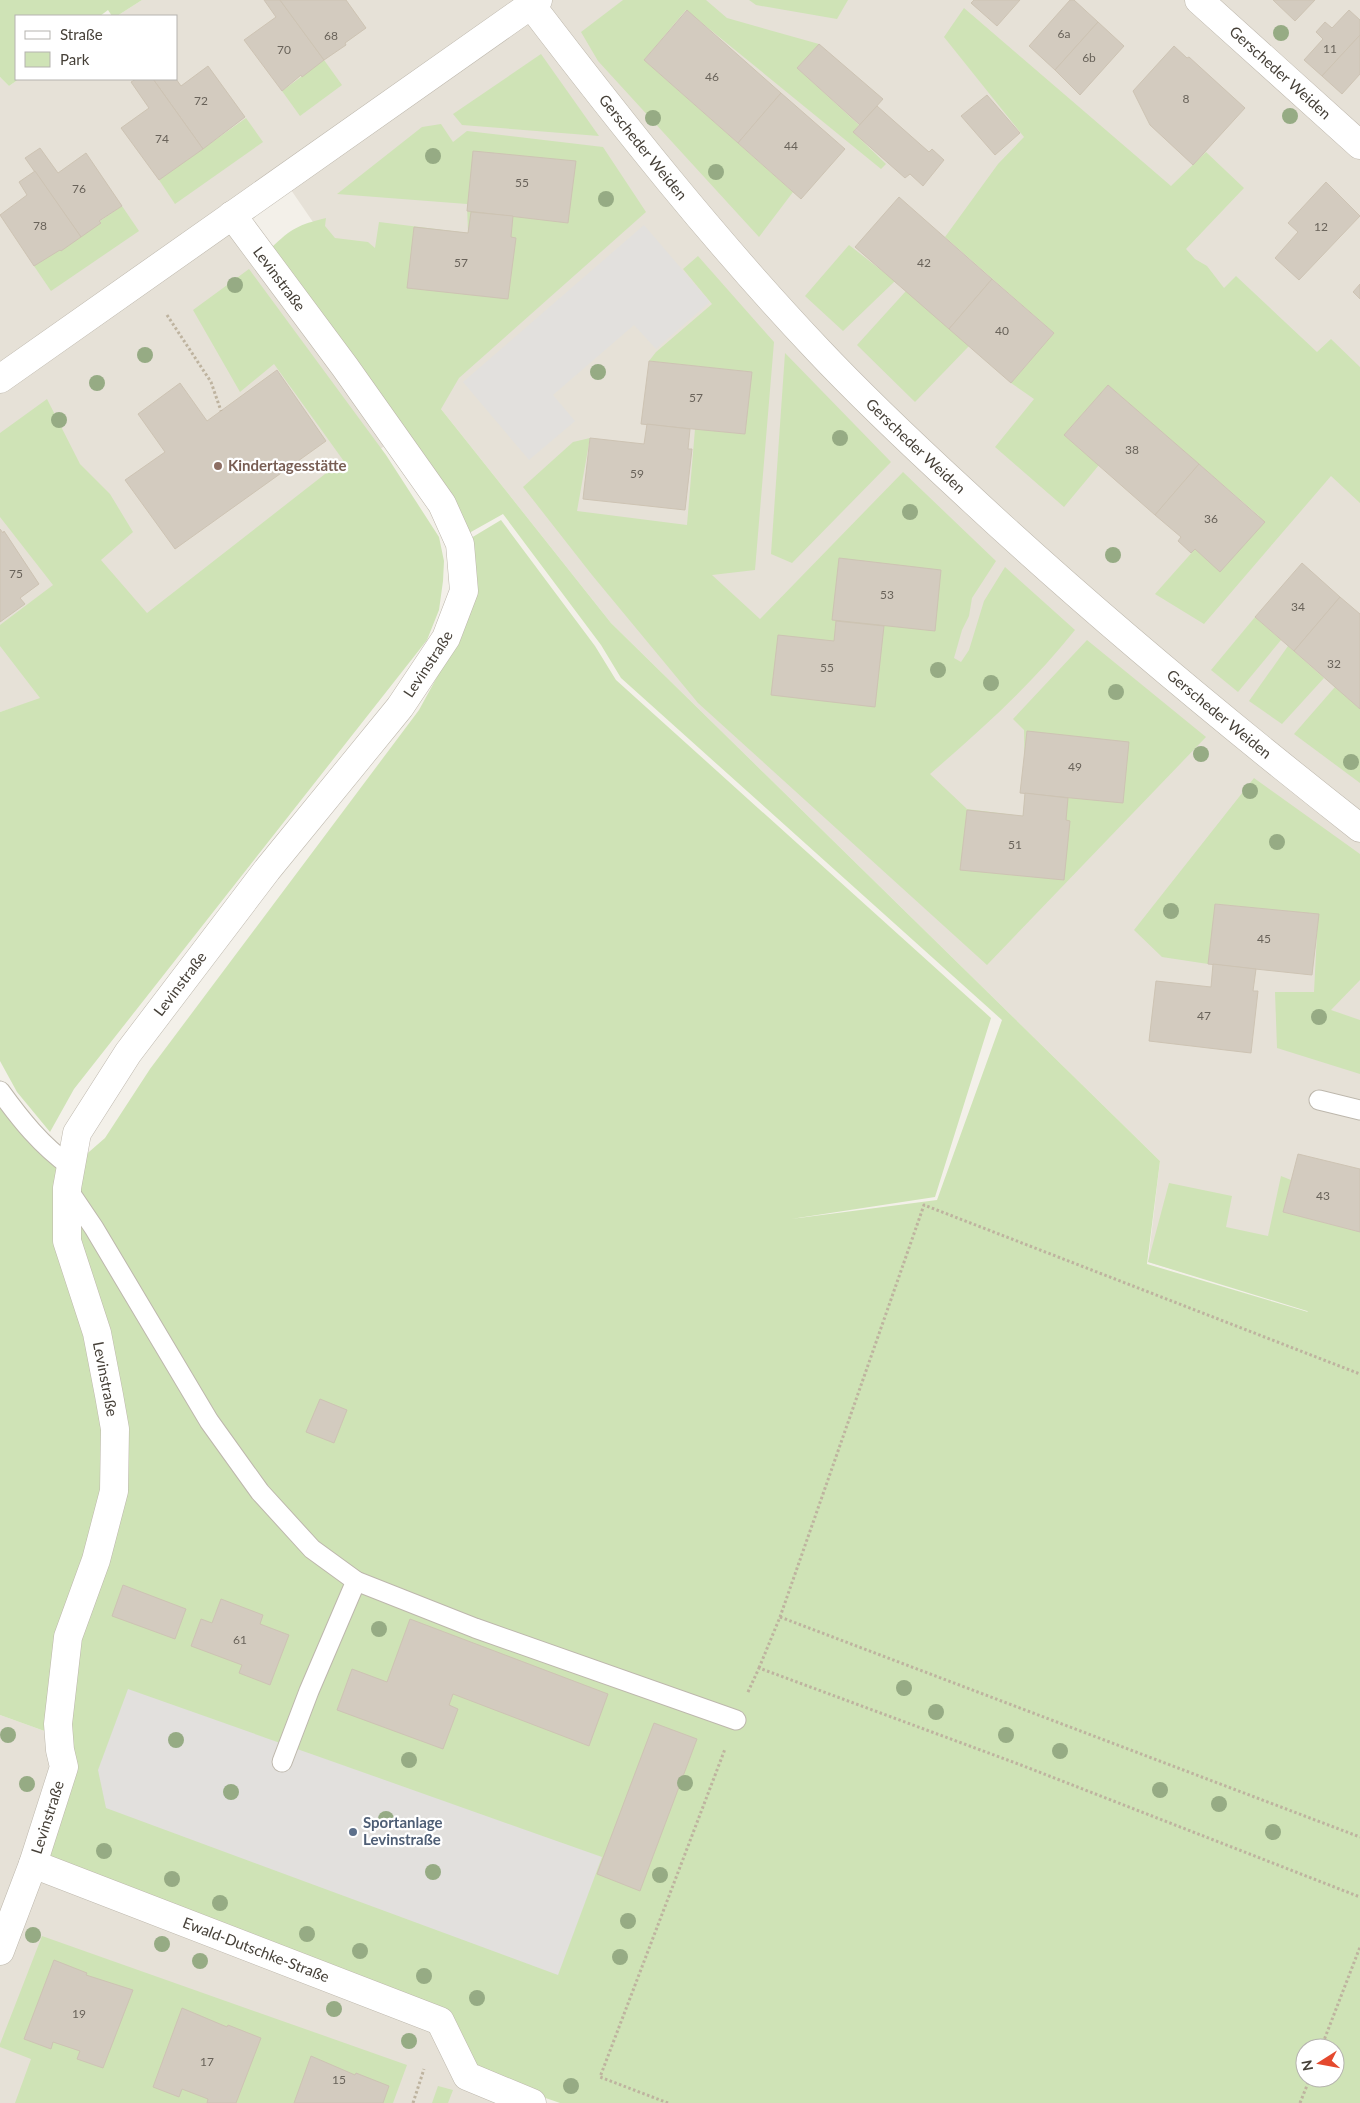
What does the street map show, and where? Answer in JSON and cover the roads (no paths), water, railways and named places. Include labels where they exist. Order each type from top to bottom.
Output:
[{"type":"street","name":"Gerscheder Weiden","points":[[1199,0],[1360,145]]},
{"type":"street","name":"Gerscheder Weiden","points":[[535,2],[612,110],[711,232],[820,352],[904,437],[1005,531],[1198,700],[1360,828]]},
{"type":"street","points":[[0,379],[535,2]]},
{"type":"street","name":"Levinstraße","points":[[33,1864],[64,1767],[60,1750],[58,1724],[68,1637],[96,1560],[114,1491],[115,1429],[97,1333],[67,1241],[69,1177],[77,1133],[128,1053],[267,870],[400,706],[446,638],[464,590],[460,544],[442,504],[232,215]]},
{"type":"street","points":[[0,1951],[33,1864]]},
{"type":"street","name":"Ewald-Dutschke-Straße","points":[[33,1864],[440,2020],[467,2076],[532,2103]]},
{"type":"lane","points":[[0,1091],[22,1122],[42,1143],[69,1177],[99,1236],[209,1421],[260,1492],[312,1549],[356,1581],[474,1628],[736,1720]]},
{"type":"lane","points":[[1319,1100],[1360,1110]]},
{"type":"lane","points":[[282,1762],[309,1691],[356,1581]]},
{"type":"place","name":"Kindertagesstätte","points":[[218,466]]},
{"type":"place","name":"Sportanlage Levinstraße","points":[[353,1832]]}]
